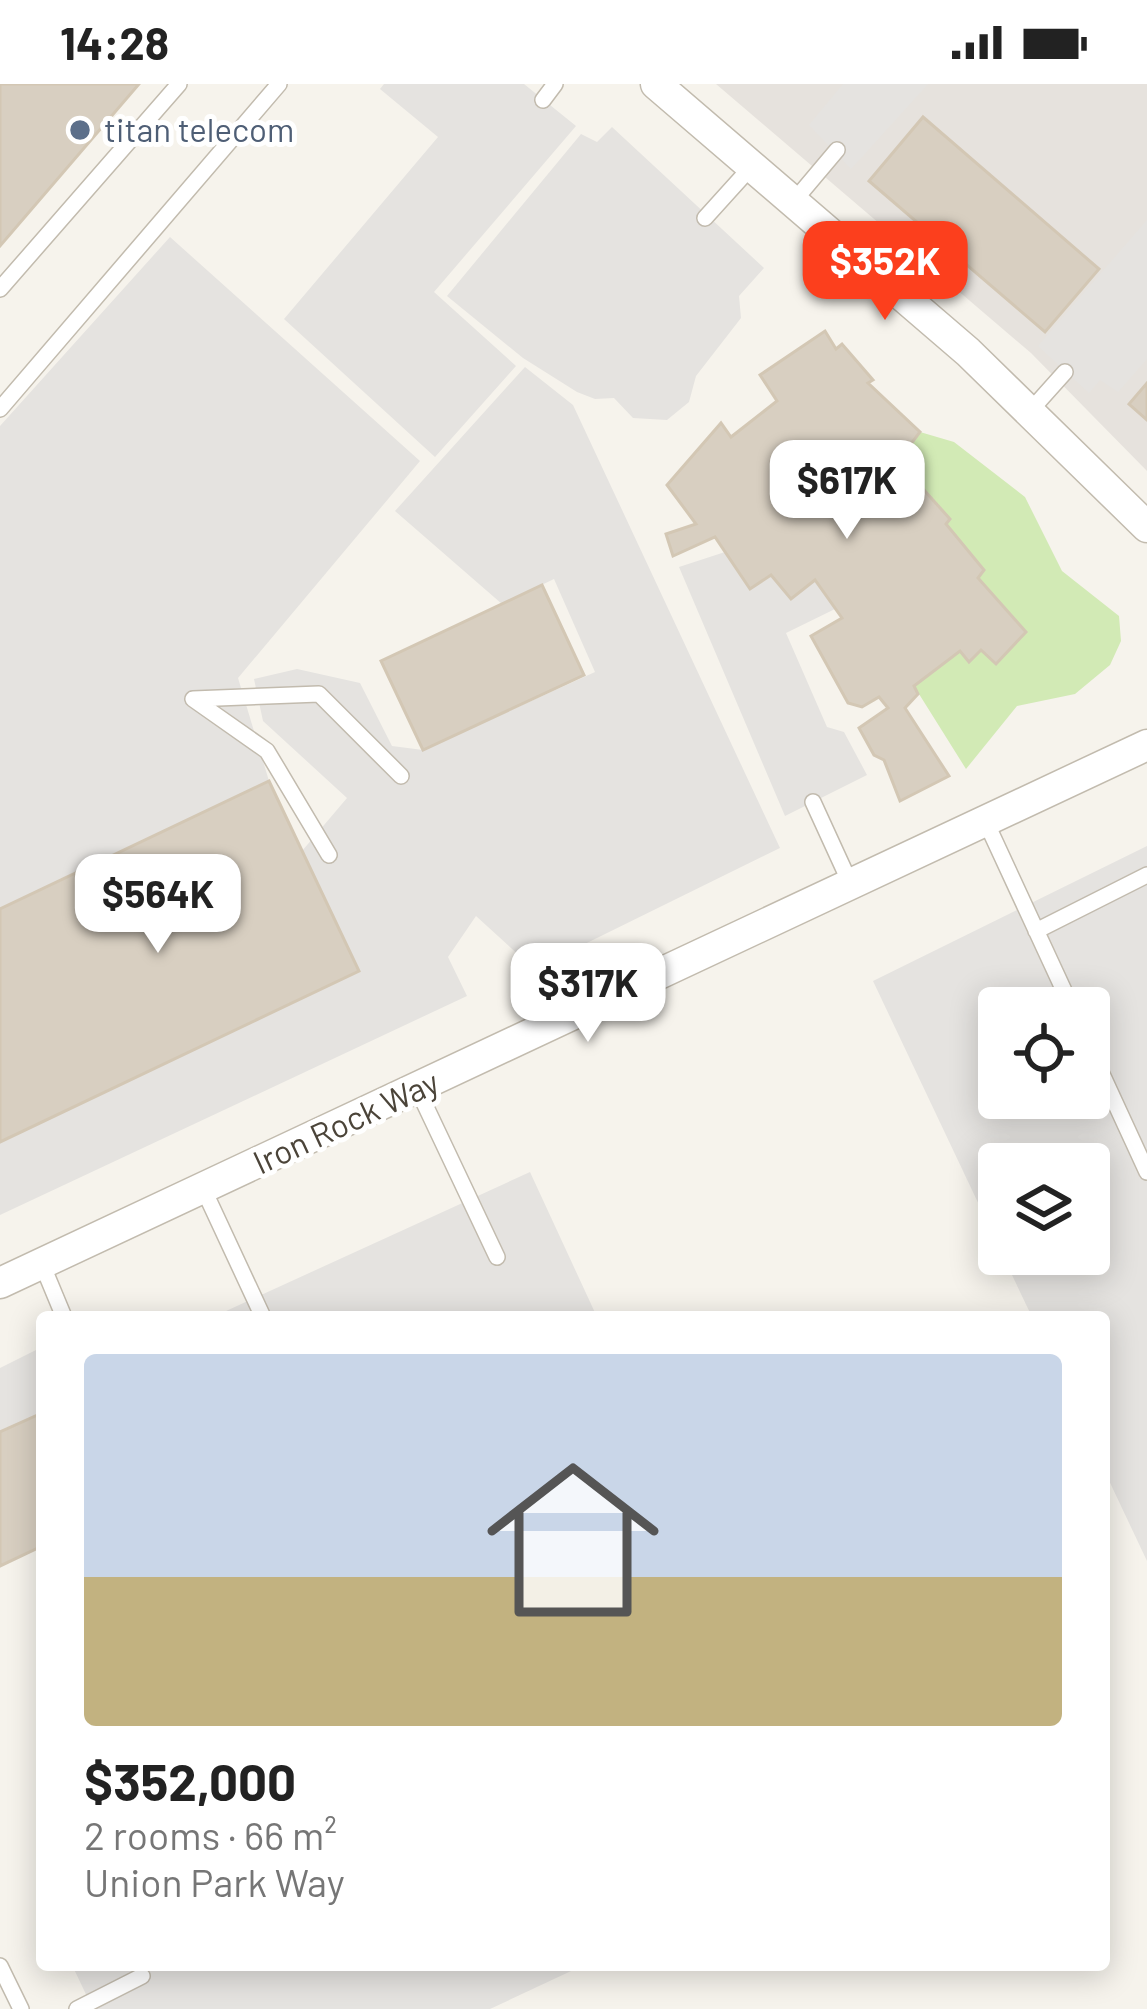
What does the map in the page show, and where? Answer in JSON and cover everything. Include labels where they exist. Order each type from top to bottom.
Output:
[{"type":"street","points":[[666,87],[1031,410],[1147,527]]},
{"type":"street","name":"Iron Rock Way","points":[[0,1283],[1147,745]]},
{"type":"lane","points":[[0,290],[179,84]]},
{"type":"lane","points":[[0,409],[279,84]]},
{"type":"lane","points":[[543,100],[555,84]]},
{"type":"lane","points":[[794,201],[837,150]]},
{"type":"lane","points":[[705,218],[752,166]]},
{"type":"lane","points":[[1031,410],[1065,372]]},
{"type":"lane","points":[[329,855],[267,751],[193,699],[319,694],[401,776]]},
{"type":"lane","points":[[813,802],[851,885]]},
{"type":"lane","points":[[986,822],[1062,987]]},
{"type":"lane","points":[[1036,931],[1147,875]]},
{"type":"lane","points":[[418,1088],[497,1257]]},
{"type":"lane","points":[[1110,1092],[1147,1172]]},
{"type":"lane","points":[[203,1188],[260,1311]]},
{"type":"lane","points":[[42,1264],[62,1311]]},
{"type":"lane","points":[[0,1966],[21,2009]]},
{"type":"lane","points":[[77,2009],[142,1976]]},
{"type":"shaded area","points":[[384,84],[524,84],[576,126],[434,292],[516,366],[435,457],[284,319],[438,137],[380,89]]},
{"type":"shaded area","points":[[716,84],[1147,84],[1147,471],[1031,353]]},
{"type":"shaded area","points":[[843,84],[928,84],[851,169],[809,125]]},
{"type":"shaded area","points":[[612,127],[764,268],[739,296],[741,318],[696,376],[689,402],[667,420],[633,418],[614,398],[595,399],[577,392],[523,358],[447,296],[581,134],[597,142]]},
{"type":"shaded area","points":[[1147,220],[1147,359],[1118,392],[1100,380],[1089,393],[1038,346]]},
{"type":"shaded area","points":[[170,237],[420,461],[238,678],[269,781],[0,909],[0,426]]},
{"type":"shaded area","points":[[525,367],[573,405],[780,848],[534,969],[476,916],[448,957],[467,996],[0,1215],[0,1142],[359,971],[302,851],[347,798],[263,721],[254,679],[297,669],[360,683],[392,746],[423,750],[595,672],[554,579],[502,604],[395,511]]},
{"type":"shaded area","points":[[725,552],[750,588],[771,575],[791,599],[815,580],[835,609],[786,633],[827,727],[844,732],[867,775],[785,816],[679,567]]},
{"type":"shaded area","points":[[1147,846],[1147,1561],[1110,1483],[1110,1311],[1029,1311],[1012,1275],[1110,1275],[1110,1143],[978,1143],[978,1203],[873,981]]},
{"type":"shaded area","points":[[530,1172],[594,1311],[226,1311]]},
{"type":"shaded area","points":[[36,1350],[36,1416],[0,1432],[0,1368]]},
{"type":"shaded area","points":[[75,1971],[571,1971],[490,2009],[93,2009]]},
{"type":"green space","points":[[920,432],[954,442],[1025,497],[1062,571],[1119,616],[1121,641],[1110,665],[1075,694],[1017,706],[966,769],[914,686],[960,651],[969,662],[981,650],[996,663],[1026,631],[978,578],[984,570],[946,524],[949,518],[898,461]]},
{"type":"building","points":[[0,84],[139,84],[0,246]]},
{"type":"building","points":[[923,117],[1099,269],[1045,332],[869,181]]},
{"type":"building","points":[[825,331],[836,349],[842,344],[873,380],[868,383],[920,432],[898,461],[950,519],[946,524],[984,570],[978,578],[1026,632],[996,664],[981,650],[969,662],[960,651],[914,686],[918,694],[905,708],[949,776],[900,801],[884,760],[874,755],[859,728],[888,708],[879,697],[862,707],[848,703],[811,636],[842,618],[815,580],[791,599],[771,575],[750,589],[715,537],[673,556],[666,534],[696,524],[667,485],[721,423],[731,437],[777,401],[760,375]]},
{"type":"building","points":[[1147,383],[1147,420],[1129,404]]},
{"type":"building","points":[[542,585],[584,675],[423,750],[381,661]]},
{"type":"building","points":[[269,781],[359,971],[0,1142],[0,909]]},
{"type":"building","points":[[36,1416],[36,1549],[0,1566],[0,1432]]},
{"type":"place","name":"titan telecom","points":[[80,130]]}]
